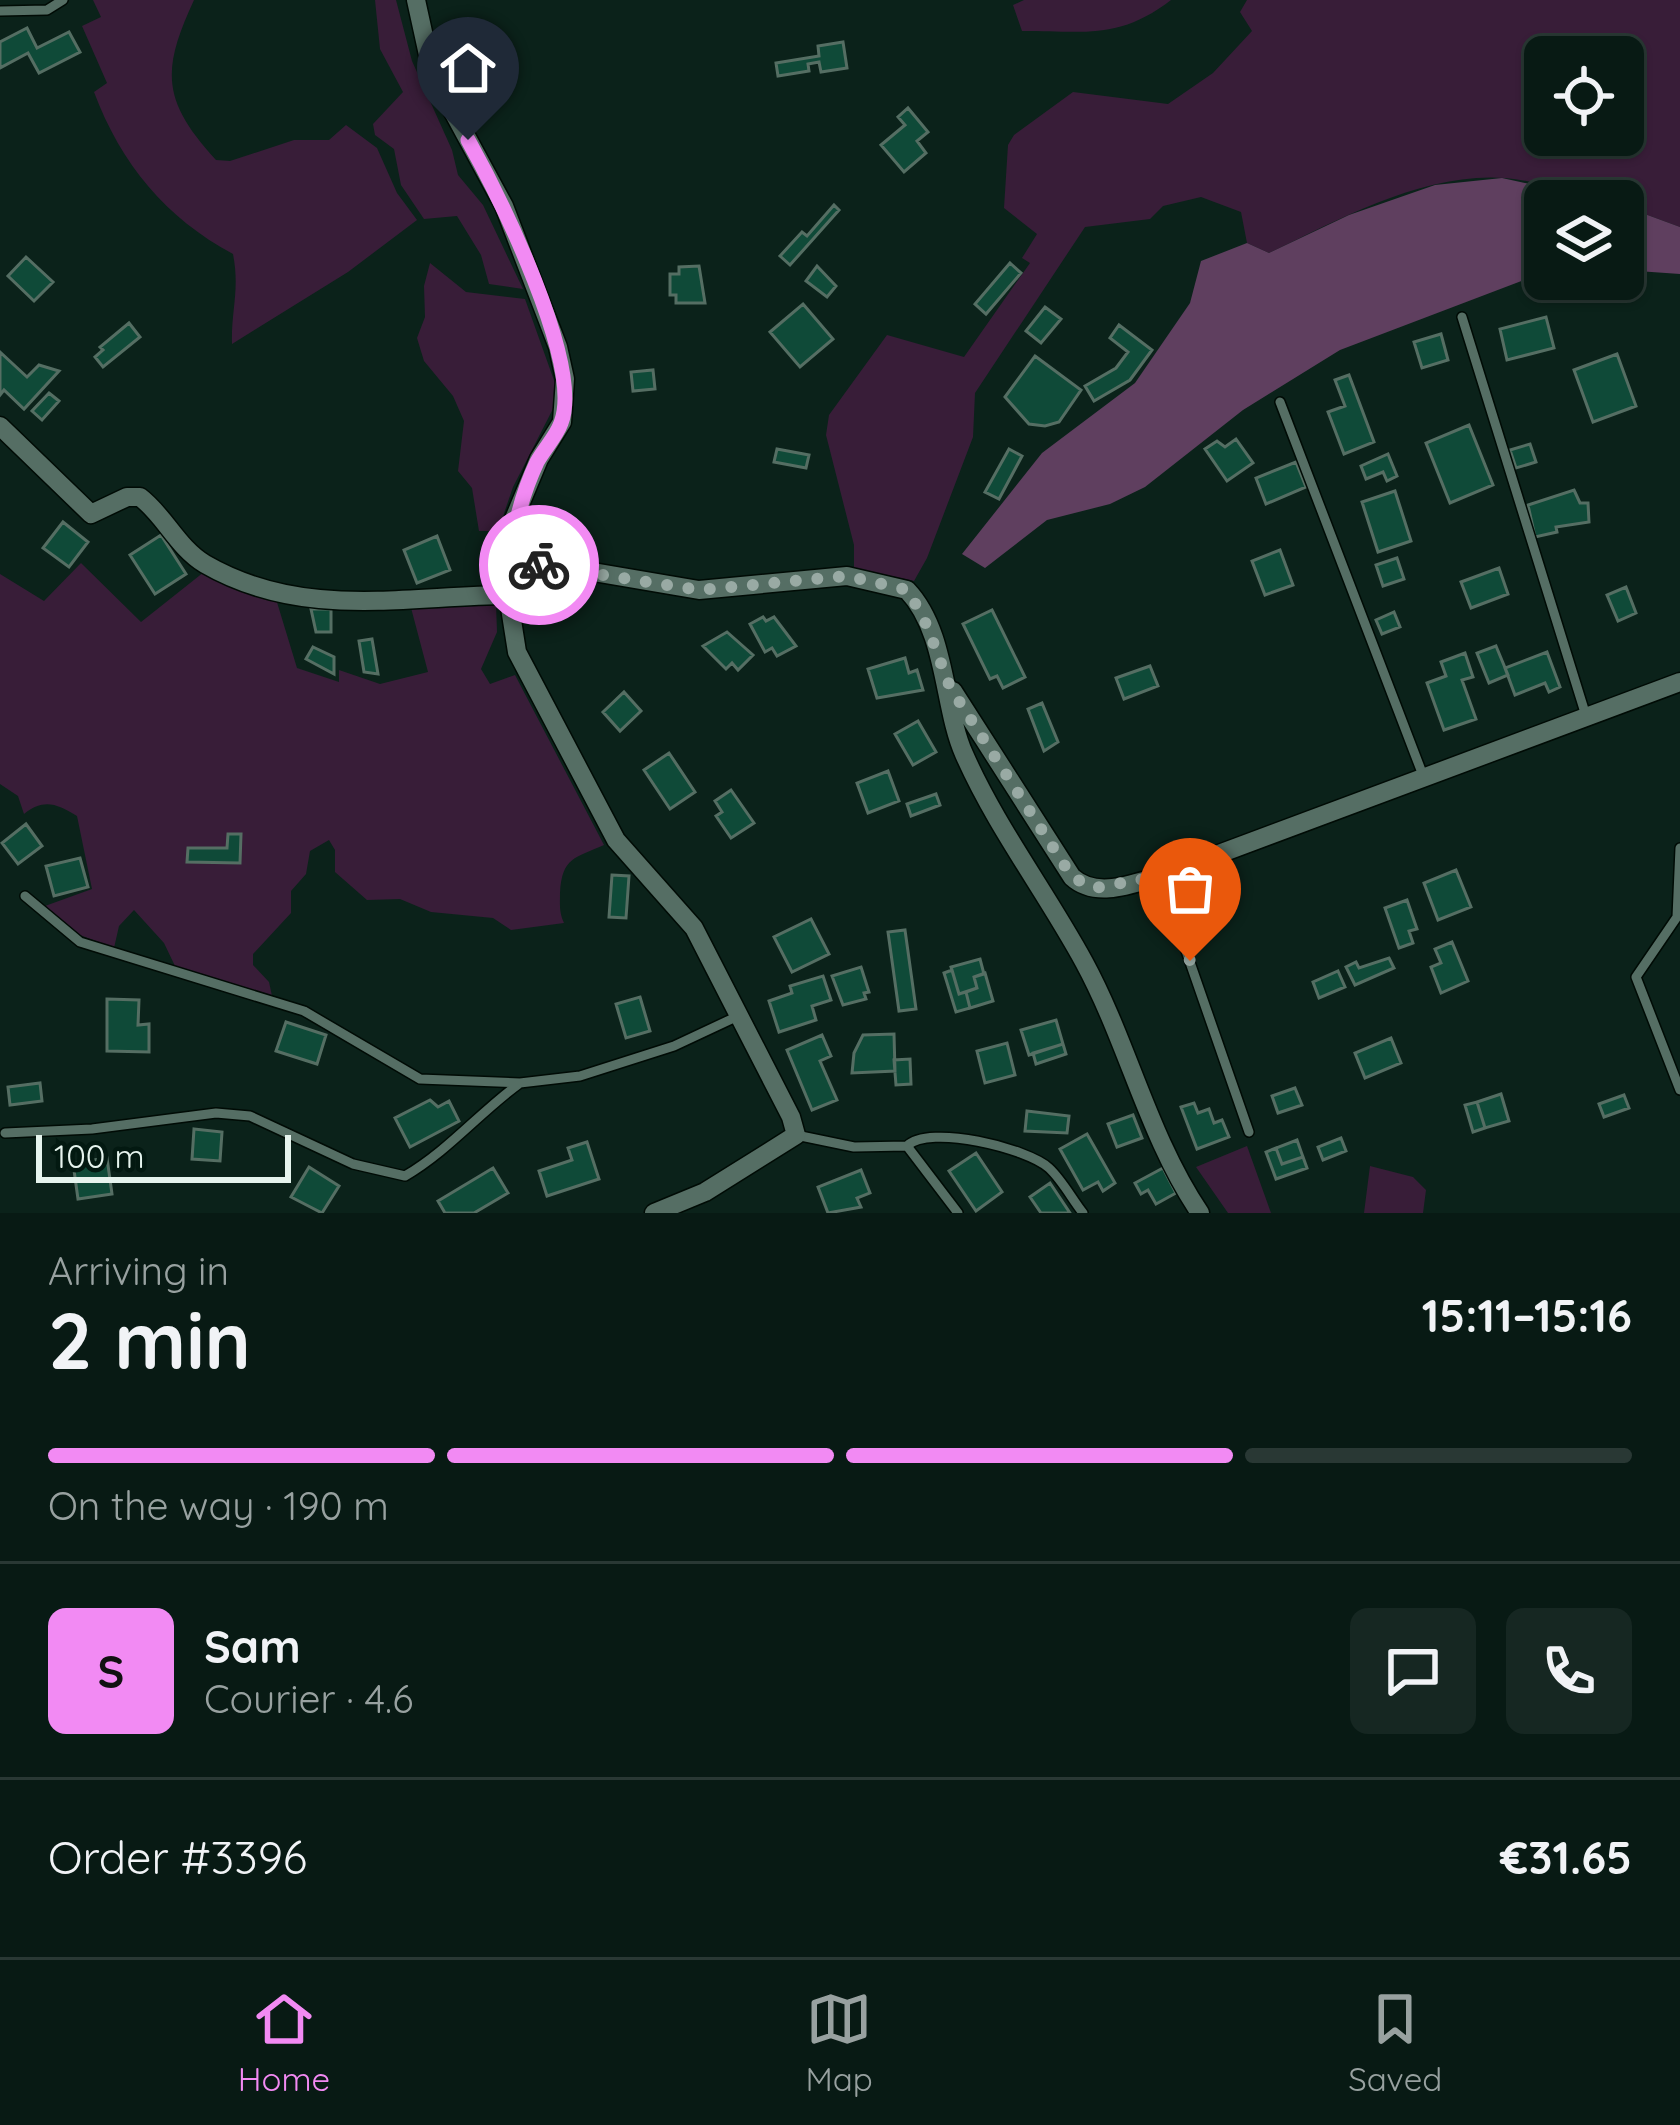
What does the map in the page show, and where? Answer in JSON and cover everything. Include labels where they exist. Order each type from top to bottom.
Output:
[{"type":"street","points":[[416,0],[431,73],[504,206],[558,347],[565,379],[562,422],[539,459],[514,519],[508,596],[517,652],[616,840],[694,928],[796,1135],[705,1192],[654,1213]]},
{"type":"street","points":[[0,426],[91,514],[127,497],[140,497],[201,562],[250,585],[357,604],[508,596]]},
{"type":"street","points":[[511,559],[699,590],[847,576],[908,590],[950,687],[962,751],[1084,963],[1163,1147],[1200,1213]]},
{"type":"street","points":[[950,687],[1072,877],[1095,888],[1160,876],[1680,682]]},
{"type":"lane","points":[[0,11],[47,10],[63,0]]},
{"type":"lane","points":[[1462,316],[1587,719]]},
{"type":"lane","points":[[1280,403],[1424,778]]},
{"type":"lane","points":[[1680,848],[1677,917],[1636,977],[1680,1090]]},
{"type":"lane","points":[[1160,876],[1250,1132]]},
{"type":"lane","points":[[25,896],[80,942],[304,1011],[406,1075],[520,1083],[580,1076],[674,1046],[736,1017]]},
{"type":"lane","points":[[4,1133],[92,1129],[216,1113],[250,1116],[353,1164],[405,1175],[431,1159],[520,1083]]},
{"type":"lane","points":[[796,1135],[854,1147],[907,1146],[925,1134],[980,1142],[1046,1165],[1083,1213]]},
{"type":"lane","points":[[907,1146],[958,1213]]},
{"type":"shaded area","points":[[93,0],[194,0],[176,47],[172,84],[185,120],[216,160],[230,161],[294,140],[329,140],[346,125],[377,148],[397,193],[417,220],[348,272],[232,344],[233,254],[167,206],[118,143],[94,92],[107,83],[82,26],[101,17]]},
{"type":"shaded area","points":[[375,0],[396,0],[412,61],[452,150],[458,175],[483,205],[523,289],[489,284],[481,255],[457,216],[424,219],[401,185],[394,149],[375,135],[373,124],[403,92],[380,49]]},
{"type":"shaded area","points":[[1024,0],[1171,0],[1135,22],[1065,32],[1022,31],[1013,5]]},
{"type":"shaded area","points":[[1247,0],[1680,0],[1680,227],[1644,214],[1644,180],[1475,178],[1413,190],[1269,253],[1247,243],[1241,212],[1201,197],[1163,206],[1150,219],[1085,227],[975,393],[973,437],[914,581],[854,568],[854,545],[826,435],[829,415],[887,335],[964,357],[1030,263],[1022,258],[1037,234],[1004,208],[1008,145],[1014,135],[1073,92],[1168,104],[1213,73],[1252,31],[1240,12]]},
{"type":"shaded area","points":[[1502,178],[1524,183],[1524,280],[1340,350],[1243,410],[1145,487],[1110,504],[1047,520],[985,568],[962,554],[1042,453],[1135,383],[1190,303],[1201,261],[1247,243],[1269,253],[1349,215],[1435,185]]},
{"type":"shaded area","points":[[1644,214],[1680,227],[1680,274],[1644,271]]},
{"type":"shaded area","points":[[430,263],[466,292],[525,299],[556,386],[558,399],[513,487],[498,531],[479,531],[472,488],[458,471],[464,421],[453,396],[424,361],[417,338],[425,317],[424,286]]},
{"type":"shaded area","points":[[81,563],[141,622],[204,572],[276,599],[297,668],[339,682],[339,670],[380,684],[428,672],[410,604],[496,604],[497,632],[481,669],[490,684],[515,675],[604,845],[567,865],[561,881],[564,923],[511,930],[493,918],[431,912],[400,899],[367,900],[335,872],[335,850],[329,840],[310,851],[306,874],[291,891],[291,913],[253,954],[253,965],[269,982],[272,996],[175,966],[164,943],[134,910],[119,926],[114,948],[80,935],[45,906],[92,889],[77,816],[51,804],[24,814],[18,796],[0,784],[0,574],[44,601]]},
{"type":"shaded area","points":[[1247,1146],[1271,1213],[1228,1213],[1196,1167]]},
{"type":"shaded area","points":[[1370,1166],[1413,1177],[1426,1190],[1423,1213],[1364,1213]]},
{"type":"building","points":[[27,28],[37,48],[69,32],[80,52],[39,73],[28,53],[0,68],[0,42]]},
{"type":"building","points":[[843,42],[847,68],[821,72],[819,62],[808,64],[809,71],[778,76],[776,63],[819,56],[818,46]]},
{"type":"building","points":[[908,108],[928,132],[917,141],[926,153],[904,172],[881,145],[905,125],[898,117]]},
{"type":"building","points":[[834,205],[839,210],[790,265],[780,256],[802,232],[807,236]]},
{"type":"building","points":[[26,257],[53,282],[34,301],[8,276]]},
{"type":"building","points":[[1010,263],[1021,273],[986,314],[975,304]]},
{"type":"building","points":[[699,266],[705,303],[676,303],[676,295],[670,295],[670,274],[679,274],[679,267]]},
{"type":"building","points":[[817,266],[836,286],[827,297],[806,281]]},
{"type":"building","points":[[803,304],[833,339],[800,367],[770,332]]},
{"type":"building","points":[[1045,307],[1061,319],[1041,343],[1026,331]]},
{"type":"building","points":[[1546,317],[1554,348],[1507,360],[1500,329]]},
{"type":"building","points":[[129,323],[140,337],[103,367],[95,357],[103,350],[100,347]]},
{"type":"building","points":[[1119,325],[1152,350],[1130,380],[1094,401],[1085,386],[1116,368],[1128,352],[1110,338]]},
{"type":"building","points":[[1441,334],[1448,360],[1422,368],[1414,342]]},
{"type":"building","points":[[0,352],[27,377],[39,365],[59,371],[24,409],[4,390],[0,395]]},
{"type":"building","points":[[1617,354],[1636,406],[1593,422],[1574,370]]},
{"type":"building","points":[[1035,356],[1081,390],[1059,422],[1045,426],[1029,424],[1005,397]]},
{"type":"building","points":[[653,370],[655,389],[633,391],[631,372]]},
{"type":"building","points":[[1349,375],[1374,442],[1344,454],[1328,412],[1345,406],[1335,380]]},
{"type":"building","points":[[49,393],[59,401],[42,420],[32,411]]},
{"type":"building","points":[[1469,425],[1493,485],[1450,503],[1426,443]]},
{"type":"building","points":[[1236,439],[1253,463],[1227,481],[1205,449],[1217,441],[1225,447]]},
{"type":"building","points":[[1530,444],[1536,462],[1516,468],[1510,450]]},
{"type":"building","points":[[777,449],[809,455],[806,468],[774,462]]},
{"type":"building","points":[[1009,449],[1022,456],[999,499],[985,492]]},
{"type":"building","points":[[1388,454],[1397,476],[1387,481],[1383,472],[1366,479],[1361,466]]},
{"type":"building","points":[[1296,462],[1306,487],[1266,504],[1256,478]]},
{"type":"building","points":[[1574,490],[1580,503],[1588,503],[1589,522],[1556,527],[1557,532],[1535,537],[1528,505]]},
{"type":"building","points":[[1395,491],[1411,541],[1378,552],[1362,502]]},
{"type":"building","points":[[63,522],[88,542],[69,567],[43,548]]},
{"type":"building","points":[[161,535],[186,574],[155,594],[130,555]]},
{"type":"building","points":[[437,536],[450,570],[417,583],[404,550]]},
{"type":"building","points":[[1280,550],[1293,585],[1265,595],[1252,561]]},
{"type":"building","points":[[1397,558],[1404,579],[1383,586],[1376,565]]},
{"type":"building","points":[[1499,568],[1508,594],[1471,608],[1461,582]]},
{"type":"building","points":[[1626,587],[1636,613],[1618,621],[1607,595]]},
{"type":"building","points":[[311,609],[331,609],[331,632],[316,632]]},
{"type":"building","points":[[992,610],[1025,677],[1003,688],[997,676],[990,679],[963,624]]},
{"type":"building","points":[[1394,612],[1400,627],[1382,634],[1376,620]]},
{"type":"building","points":[[763,617],[766,621],[774,617],[796,646],[777,656],[772,648],[765,652],[750,624]]},
{"type":"building","points":[[727,632],[753,655],[738,670],[732,663],[726,669],[703,646]]},
{"type":"building","points":[[372,639],[378,674],[364,672],[359,641]]},
{"type":"building","points":[[1496,646],[1508,675],[1489,683],[1477,653]]},
{"type":"building","points":[[313,647],[334,657],[334,674],[306,659]]},
{"type":"building","points":[[1547,652],[1560,687],[1549,692],[1545,683],[1515,695],[1505,668]]},
{"type":"building","points":[[1465,653],[1473,677],[1462,680],[1476,719],[1444,730],[1427,683],[1446,676],[1441,662]]},
{"type":"building","points":[[905,658],[909,673],[917,670],[923,690],[877,698],[868,669]]},
{"type":"building","points":[[1150,666],[1158,686],[1124,699],[1116,678]]},
{"type":"building","points":[[624,692],[641,711],[620,731],[603,712]]},
{"type":"building","points":[[1042,703],[1058,742],[1044,751],[1028,709]]},
{"type":"building","points":[[918,721],[936,752],[913,765],[895,734]]},
{"type":"building","points":[[669,753],[695,792],[670,809],[644,770]]},
{"type":"building","points":[[888,771],[899,801],[868,813],[857,783]]},
{"type":"building","points":[[731,790],[754,823],[731,838],[716,816],[722,812],[715,801]]},
{"type":"building","points":[[936,794],[940,805],[911,816],[907,804]]},
{"type":"building","points":[[26,824],[42,846],[18,864],[2,843]]},
{"type":"building","points":[[228,834],[241,834],[240,863],[187,862],[188,848],[227,848]]},
{"type":"building","points":[[80,858],[88,887],[54,896],[46,866]]},
{"type":"building","points":[[1456,870],[1471,907],[1438,920],[1424,883]]},
{"type":"building","points":[[612,875],[629,876],[626,918],[609,917]]},
{"type":"building","points":[[1407,900],[1417,929],[1409,931],[1413,943],[1399,948],[1385,908]]},
{"type":"building","points":[[811,919],[829,954],[792,972],[774,937]]},
{"type":"building","points":[[905,930],[916,1009],[899,1011],[888,932]]},
{"type":"building","points":[[1452,942],[1468,981],[1441,993],[1431,967],[1441,963],[1435,949]]},
{"type":"building","points":[[1389,958],[1394,968],[1355,985],[1346,967],[1356,962],[1359,968]]},
{"type":"building","points":[[980,959],[984,974],[974,977],[977,988],[959,994],[951,967]]},
{"type":"building","points":[[861,967],[869,992],[864,993],[866,999],[843,1005],[832,976]]},
{"type":"building","points":[[952,970],[959,994],[966,992],[970,1008],[956,1012],[944,973]]},
{"type":"building","points":[[1338,971],[1345,987],[1319,998],[1313,982]]},
{"type":"building","points":[[985,973],[993,1001],[970,1008],[966,992],[977,988],[974,977]]},
{"type":"building","points":[[823,976],[831,1000],[812,1006],[816,1020],[779,1032],[769,1001],[792,993],[790,986]]},
{"type":"building","points":[[640,997],[650,1031],[626,1038],[616,1004]]},
{"type":"building","points":[[107,999],[139,1000],[138,1025],[149,1024],[149,1052],[107,1051]]},
{"type":"building","points":[[1056,1020],[1063,1044],[1029,1055],[1021,1030]]},
{"type":"building","points":[[286,1022],[326,1035],[317,1064],[276,1051]]},
{"type":"building","points":[[894,1034],[895,1071],[852,1073],[854,1053],[863,1035]]},
{"type":"building","points":[[822,1035],[831,1056],[820,1061],[837,1100],[812,1110],[787,1050]]},
{"type":"building","points":[[1391,1038],[1401,1063],[1365,1078],[1355,1053]]},
{"type":"building","points":[[1007,1043],[1015,1075],[985,1083],[977,1051]]},
{"type":"building","points":[[1063,1044],[1066,1054],[1036,1064],[1033,1053]]},
{"type":"building","points":[[910,1059],[911,1084],[896,1085],[894,1060]]},
{"type":"building","points":[[40,1083],[42,1101],[10,1105],[8,1087]]},
{"type":"building","points":[[1295,1088],[1302,1105],[1278,1113],[1272,1096]]},
{"type":"building","points":[[1501,1094],[1509,1121],[1485,1128],[1477,1102]]},
{"type":"building","points":[[1624,1095],[1629,1108],[1604,1117],[1599,1104]]},
{"type":"building","points":[[430,1100],[438,1107],[449,1101],[459,1121],[410,1147],[395,1118]]},
{"type":"building","points":[[1477,1102],[1485,1128],[1473,1132],[1465,1105]]},
{"type":"building","points":[[1194,1103],[1198,1113],[1209,1109],[1214,1123],[1222,1120],[1229,1137],[1197,1149],[1181,1107]]},
{"type":"building","points":[[1027,1111],[1069,1116],[1067,1133],[1025,1131]]},
{"type":"building","points":[[1133,1115],[1142,1138],[1117,1147],[1108,1124]]},
{"type":"building","points":[[194,1129],[222,1132],[220,1161],[192,1159]]},
{"type":"building","points":[[1087,1134],[1115,1183],[1103,1191],[1098,1182],[1083,1190],[1060,1149]]},
{"type":"building","points":[[1341,1138],[1346,1151],[1323,1160],[1318,1147]]},
{"type":"building","points":[[1297,1140],[1303,1157],[1282,1164],[1276,1148]]},
{"type":"building","points":[[587,1142],[599,1179],[547,1196],[539,1171],[572,1160],[568,1148]]},
{"type":"building","points":[[1276,1148],[1282,1164],[1303,1157],[1307,1168],[1276,1179],[1266,1152]]},
{"type":"building","points":[[976,1153],[1002,1192],[976,1211],[949,1171]]},
{"type":"building","points":[[107,1158],[112,1194],[78,1199],[73,1163]]},
{"type":"building","points":[[309,1167],[339,1186],[322,1213],[291,1197]]},
{"type":"building","points":[[493,1168],[508,1193],[474,1213],[445,1213],[438,1201]]},
{"type":"building","points":[[1163,1168],[1176,1193],[1156,1204],[1148,1190],[1141,1194],[1135,1183]]},
{"type":"building","points":[[861,1170],[870,1193],[857,1198],[861,1207],[828,1213],[818,1187]]},
{"type":"building","points":[[1050,1183],[1070,1213],[1041,1213],[1030,1197]]},
{"type":"way so far","points":[[539,565],[699,590],[847,576],[908,590],[950,687],[1072,877],[1081,885],[1112,888],[1160,876],[1190,961]]},
{"type":"route","points":[[468,140],[504,206],[558,347],[565,379],[562,422],[539,459],[514,519],[511,559],[539,565]]}]
